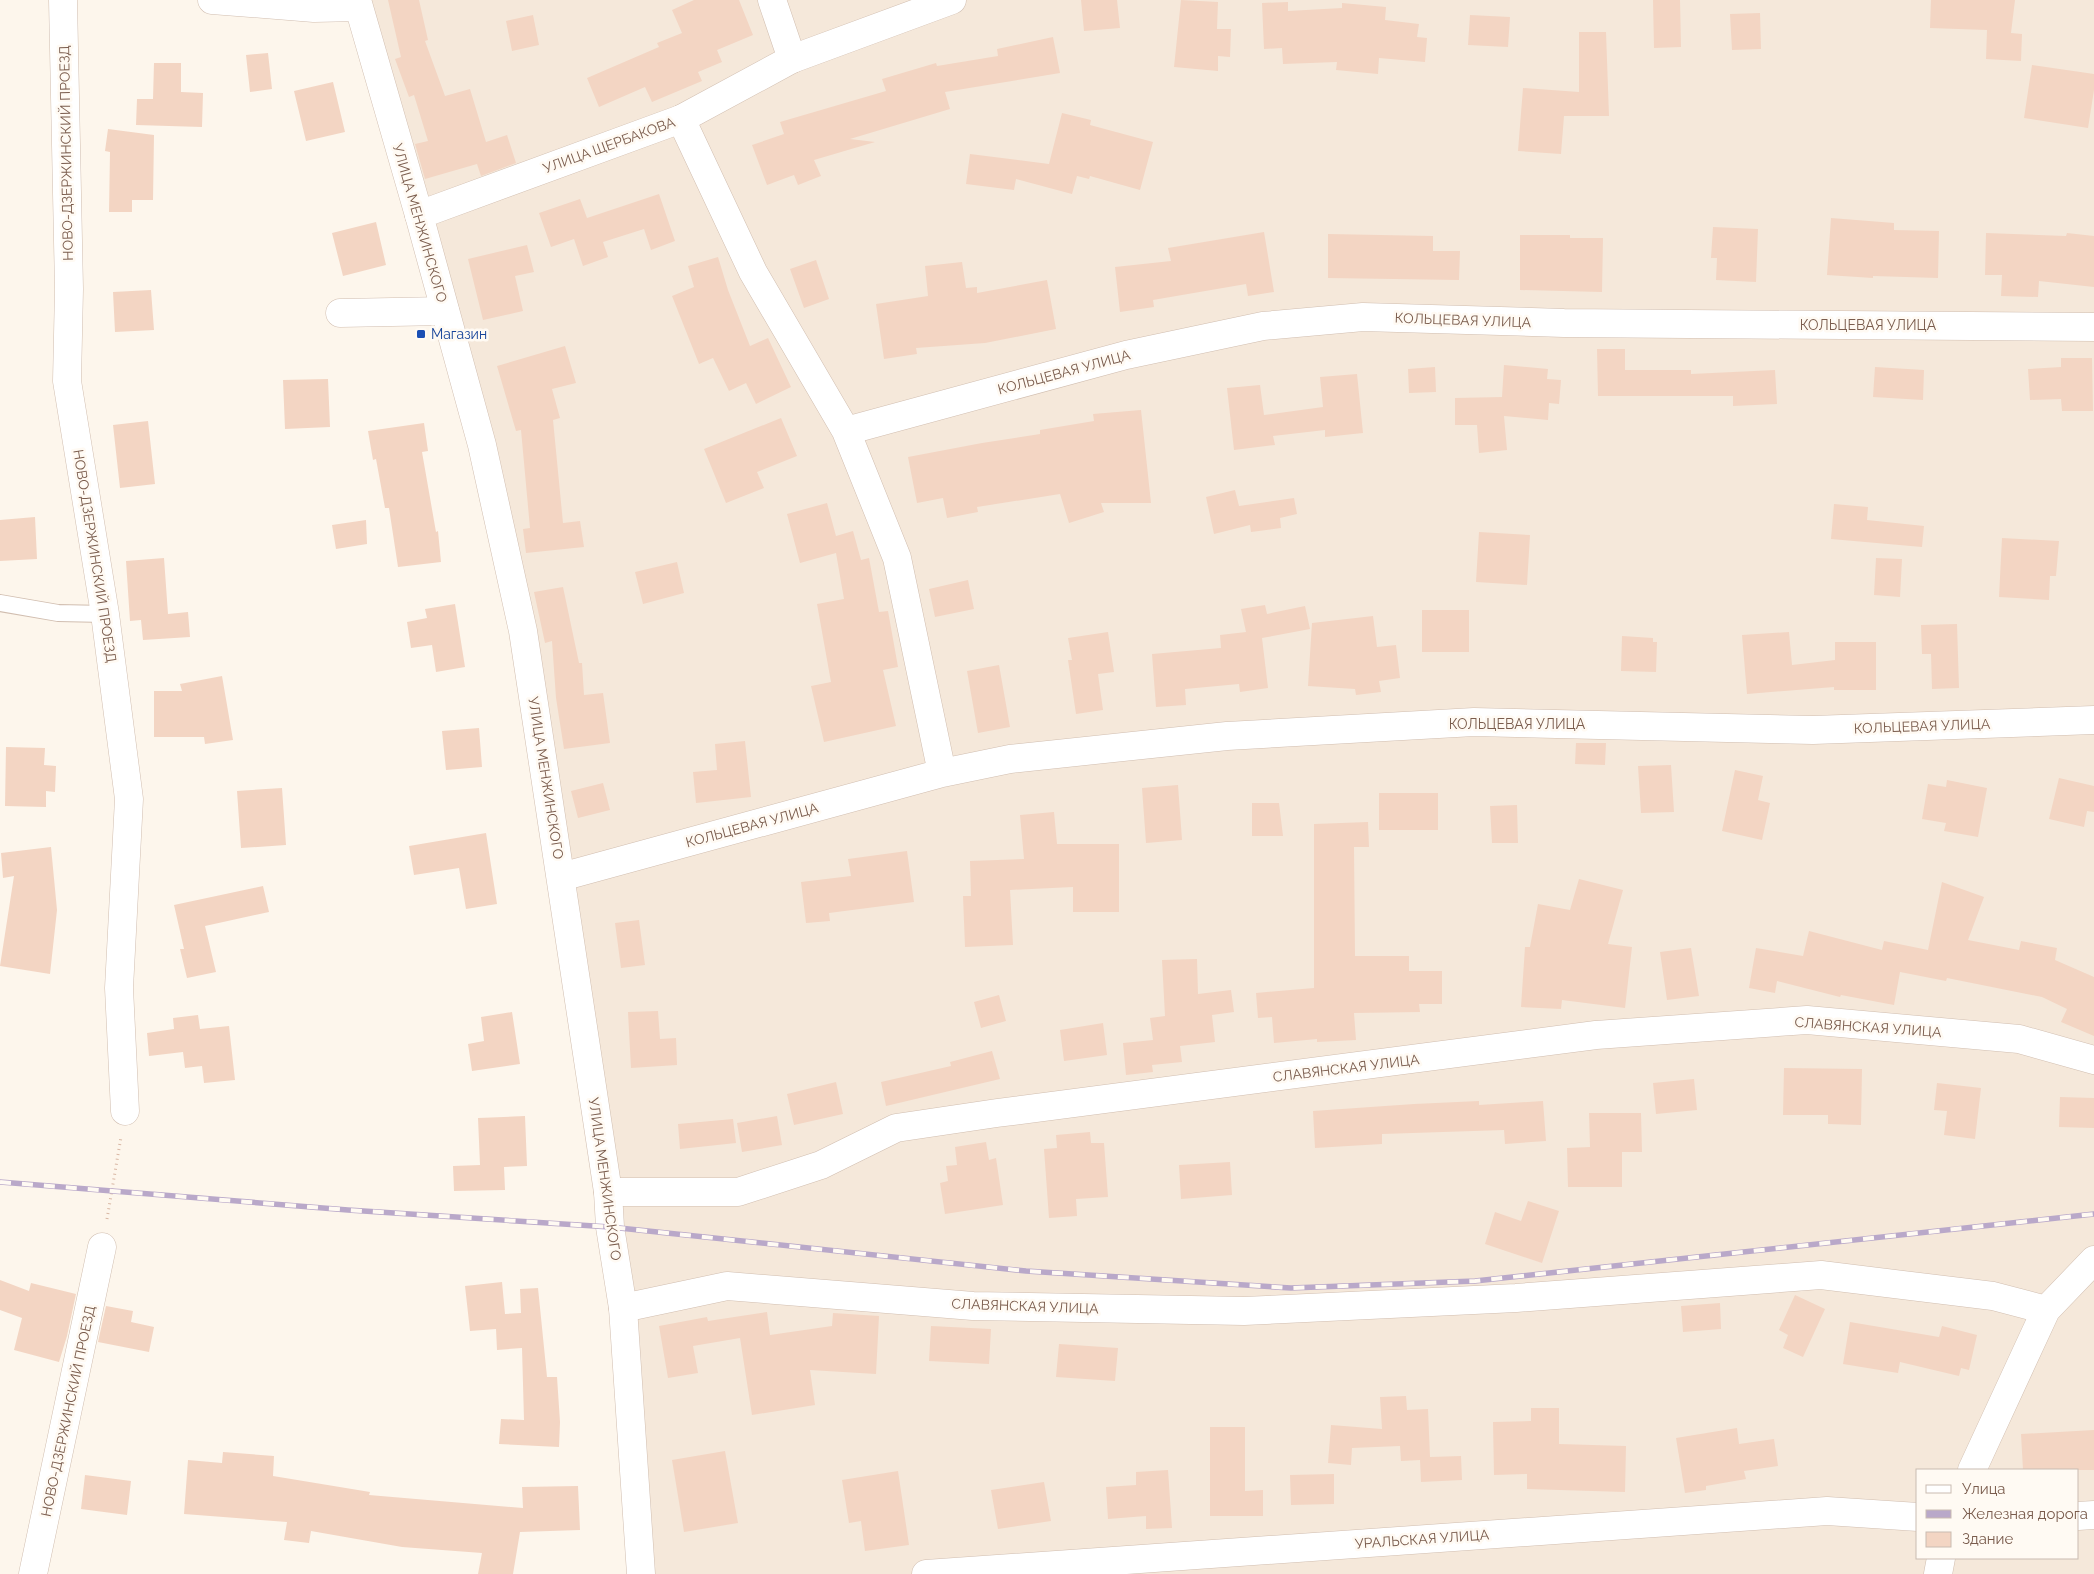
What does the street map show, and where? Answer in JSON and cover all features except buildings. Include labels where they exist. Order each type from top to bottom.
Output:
[{"type":"street","name":"НОВО-ДЗЕРЖИНСКИЙ ПРОЕЗД","points":[[63,0],[69,289],[67,381],[105,614],[129,799],[119,988],[125,1111]]},
{"type":"street","points":[[212,0],[314,8],[358,3]]},
{"type":"street","points":[[772,0],[792,58]]},
{"type":"street","name":"УЛИЦА ЩЕРБАКОВА","points":[[419,214],[681,119],[792,58],[952,0]]},
{"type":"street","name":"УЛИЦА МЕНЖИНСКОГО","points":[[358,3],[419,214],[482,445],[523,632],[608,1192],[610,1226],[623,1308],[641,1574]]},
{"type":"street","points":[[681,119],[752,272],[846,431],[897,558],[942,773]]},
{"type":"street","points":[[340,313],[445,311]]},
{"type":"street","name":"КОЛЬЦЕВАЯ УЛИЦА","points":[[846,431],[1126,355],[1263,326],[1363,317],[1564,322],[2094,327]]},
{"type":"street","name":"КОЛЬЦЕВАЯ УЛИЦА","points":[[561,877],[942,773],[1010,759],[1227,736],[1474,722],[1813,730],[2094,720]]},
{"type":"street","name":"СЛАВЯНСКАЯ УЛИЦА","points":[[608,1192],[738,1192],[821,1165],[896,1128],[1016,1110],[1596,1035],[1807,1020],[2019,1039],[2094,1060]]},
{"type":"street","name":"НОВО-ДЗЕРЖИНСКИЙ ПРОЕЗД","points":[[33,1574],[102,1247]]},
{"type":"street","points":[[1972,1469],[2046,1310],[2094,1260]]},
{"type":"street","name":"СЛАВЯНСКАЯ УЛИЦА","points":[[623,1308],[727,1286],[973,1306],[1244,1311],[1516,1298],[1821,1275],[1993,1296],[2046,1310]]},
{"type":"street","name":"УРАЛЬСКАЯ УЛИЦА","points":[[926,1574],[1828,1511],[1916,1517]]},
{"type":"street","points":[[2079,1516],[2094,1515]]},
{"type":"street","points":[[1938,1574],[1941,1559]]},
{"type":"lane","points":[[0,603],[58,613],[105,614]]},
{"type":"path","points":[[102,1247],[125,1111]]},
{"type":"shaded area","points":[[367,0],[2094,0],[2094,1574],[649,1574],[567,875]]},
{"type":"railway","points":[[0,1182],[348,1210],[610,1227],[1026,1271],[1291,1288],[1475,1281],[2094,1214]]},
{"type":"place","name":"Магазин","points":[[421,334]]}]
